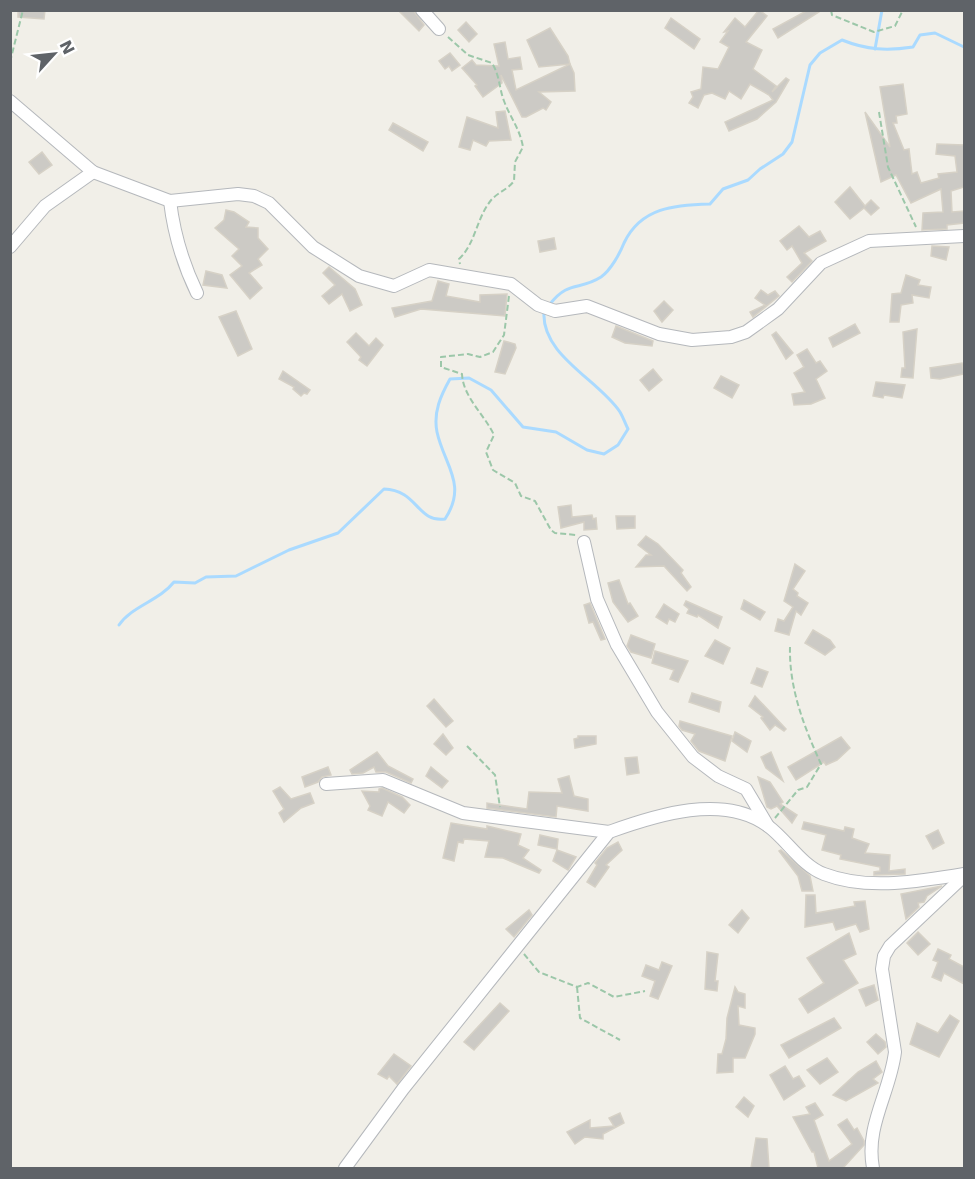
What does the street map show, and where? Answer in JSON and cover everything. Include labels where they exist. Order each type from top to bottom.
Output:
[{"type":"street","points":[[422,10],[439,29]]},
{"type":"street","points":[[10,101],[93,172],[170,201],[238,194],[254,196],[269,203],[300,236],[332,261],[359,276],[394,286],[429,270],[511,284],[538,306],[555,311],[587,306],[659,334],[692,340],[731,337],[746,332],[778,309],[808,274],[838,254],[869,241],[964,236]]},
{"type":"street","points":[[10,247],[45,206],[93,172]]},
{"type":"street","points":[[170,201],[175,237],[182,263],[197,293]]},
{"type":"street","points":[[584,542],[591,583],[604,616],[624,658],[657,712],[693,757],[718,776],[746,789],[768,826]]},
{"type":"street","points":[[326,784],[383,780],[463,813],[609,832],[645,819],[702,809],[737,813],[756,819],[768,826],[811,867],[830,877],[893,883],[964,875]]},
{"type":"street","points":[[345,1168],[403,1089],[609,832]]},
{"type":"street","points":[[873,1168],[870,1151],[872,1133],[894,1065],[895,1052],[884,985],[884,956],[890,946],[964,875]]},
{"type":"path","points":[[10,62],[24,10]]},
{"type":"path","points":[[831,10],[832,15],[874,32],[895,26],[903,10]]},
{"type":"path","points":[[439,29],[468,55],[492,63],[498,72],[502,96],[519,131],[523,147],[514,162],[514,182],[493,199],[488,207],[473,244],[459,259],[462,267]]},
{"type":"path","points":[[879,112],[888,167],[921,238]]},
{"type":"path","points":[[511,284],[504,335],[493,352],[480,357],[468,354],[441,357],[441,367],[462,374],[467,393],[494,435],[486,452],[493,470],[515,483],[521,496],[535,501],[550,530],[555,533],[581,535],[584,542]]},
{"type":"path","points":[[768,826],[798,790],[807,787],[821,764],[809,739],[793,689],[790,647]]},
{"type":"path","points":[[467,747],[495,775],[496,793],[503,819]]},
{"type":"path","points":[[518,947],[539,972],[577,987],[588,983],[614,997],[645,991]]},
{"type":"path","points":[[577,987],[580,1018],[620,1041]]},
{"type":"building","points":[[18,10],[45,10],[44,19],[18,17]]},
{"type":"building","points":[[398,10],[413,10],[424,25],[419,31]]},
{"type":"building","points":[[759,10],[767,16],[746,42],[762,50],[753,69],[776,86],[772,92],[786,78],[789,80],[776,102],[757,119],[729,131],[725,122],[773,100],[769,95],[750,84],[741,99],[729,91],[725,99],[712,93],[704,95],[698,108],[689,103],[693,97],[691,92],[701,89],[703,67],[718,69],[729,47],[720,42],[728,31],[724,32],[735,18],[745,27]]},
{"type":"building","points":[[808,10],[822,10],[778,38],[773,29]]},
{"type":"building","points":[[671,18],[700,39],[694,49],[665,28]]},
{"type":"building","points":[[466,22],[477,34],[469,42],[458,30]]},
{"type":"building","points":[[550,28],[568,56],[570,64],[539,67],[527,40]]},
{"type":"building","points":[[505,42],[508,59],[520,57],[522,69],[512,70],[516,90],[570,64],[574,73],[575,91],[539,92],[551,102],[546,110],[543,108],[526,117],[522,117],[501,75],[502,83],[483,97],[475,86],[477,85],[462,68],[472,60],[476,65],[499,66],[494,44]]},
{"type":"building","points":[[450,53],[460,65],[452,71],[449,66],[445,69],[439,61]]},
{"type":"building","points":[[903,84],[907,114],[896,116],[897,123],[893,123],[904,150],[909,149],[912,174],[917,172],[921,183],[939,178],[938,174],[957,172],[955,156],[936,154],[937,144],[964,145],[964,187],[951,191],[952,212],[964,211],[964,223],[947,225],[947,229],[922,230],[923,213],[943,212],[941,189],[911,203],[896,175],[881,182],[865,112],[890,147],[880,87]]},
{"type":"building","points":[[505,111],[511,140],[489,141],[486,146],[473,140],[470,150],[459,147],[467,117],[498,128],[496,112]]},
{"type":"building","points":[[393,123],[428,142],[423,151],[389,130]]},
{"type":"building","points":[[42,152],[52,165],[39,174],[29,162]]},
{"type":"building","points":[[850,187],[865,206],[871,200],[879,208],[871,215],[864,208],[850,219],[835,202]]},
{"type":"building","points":[[226,210],[234,212],[249,222],[246,227],[258,228],[258,238],[268,249],[258,259],[262,265],[249,273],[262,288],[250,299],[230,275],[242,266],[232,256],[239,249],[215,228],[224,220]]},
{"type":"building","points":[[799,226],[809,237],[820,231],[826,241],[804,253],[812,261],[792,282],[787,277],[802,263],[792,246],[787,250],[780,241]]},
{"type":"building","points":[[554,238],[556,249],[540,252],[538,241]]},
{"type":"building","points":[[932,246],[949,247],[946,260],[931,256]]},
{"type":"building","points":[[329,267],[355,289],[362,305],[350,311],[342,294],[329,304],[322,296],[335,285],[323,273]]},
{"type":"building","points":[[206,271],[222,275],[227,288],[203,285]]},
{"type":"building","points":[[906,275],[920,280],[918,285],[931,287],[929,298],[912,295],[913,303],[901,305],[899,322],[890,322],[892,294],[901,293]]},
{"type":"building","points":[[438,281],[449,284],[446,296],[480,302],[480,295],[507,294],[505,316],[421,309],[395,317],[392,308],[432,301]]},
{"type":"building","points":[[761,290],[768,295],[775,291],[779,296],[753,317],[750,312],[765,305],[755,298]]},
{"type":"building","points":[[664,301],[673,310],[662,322],[654,311]]},
{"type":"building","points":[[236,311],[252,349],[238,356],[219,317]]},
{"type":"building","points":[[855,324],[860,333],[833,347],[829,338]]},
{"type":"building","points":[[616,326],[653,341],[652,346],[625,343],[612,337]]},
{"type":"building","points":[[917,329],[913,378],[901,377],[902,368],[905,368],[903,332]]},
{"type":"building","points":[[776,332],[793,353],[786,359],[772,335]]},
{"type":"building","points":[[356,333],[369,346],[376,338],[383,345],[367,366],[359,360],[361,357],[347,342]]},
{"type":"building","points":[[504,341],[515,344],[516,348],[505,374],[495,372]]},
{"type":"building","points":[[807,349],[816,363],[820,361],[827,371],[816,379],[825,398],[811,404],[794,405],[792,394],[805,392],[794,373],[804,367],[797,355]]},
{"type":"building","points":[[962,363],[964,374],[940,379],[931,378],[930,368]]},
{"type":"building","points":[[653,369],[662,380],[649,391],[640,380]]},
{"type":"building","points":[[283,371],[310,390],[307,394],[304,393],[301,396],[293,389],[294,387],[279,379]]},
{"type":"building","points":[[721,376],[739,385],[732,398],[714,388]]},
{"type":"building","points":[[876,382],[905,385],[902,398],[873,396]]},
{"type":"building","points":[[571,505],[572,517],[592,515],[593,519],[596,518],[597,529],[584,530],[584,522],[561,528],[558,507]]},
{"type":"building","points":[[616,516],[635,516],[635,528],[617,529]]},
{"type":"building","points":[[646,536],[658,544],[683,570],[681,573],[691,587],[687,591],[664,566],[636,567],[646,555],[651,555],[638,545]]},
{"type":"building","points":[[795,564],[805,571],[793,589],[798,593],[797,596],[808,603],[801,615],[796,611],[789,635],[775,631],[778,619],[784,621],[793,607],[784,601]]},
{"type":"building","points":[[619,580],[628,604],[630,603],[638,616],[628,622],[613,602],[608,583]]},
{"type":"building","points":[[744,600],[765,612],[760,620],[741,609]]},
{"type":"building","points":[[686,601],[722,617],[718,628],[698,615],[697,617],[687,613],[689,609],[684,605]]},
{"type":"building","points":[[590,603],[605,639],[601,640],[593,622],[589,623],[584,605]]},
{"type":"building","points":[[664,604],[679,614],[675,622],[669,619],[667,624],[656,617]]},
{"type":"building","points":[[813,630],[830,640],[835,647],[825,655],[805,643]]},
{"type":"building","points":[[631,635],[655,644],[651,658],[631,652],[627,646]]},
{"type":"building","points":[[715,640],[730,648],[723,664],[705,656]]},
{"type":"building","points":[[655,651],[688,661],[678,682],[670,679],[674,670],[652,663]]},
{"type":"building","points":[[757,668],[768,672],[762,687],[751,683]]},
{"type":"building","points":[[692,693],[721,702],[719,712],[689,702]]},
{"type":"building","points":[[755,696],[786,729],[784,731],[775,725],[770,730],[761,718],[763,717],[749,706]]},
{"type":"building","points":[[434,699],[453,721],[446,727],[427,706]]},
{"type":"building","points":[[680,721],[732,736],[725,761],[699,751],[691,741],[695,734],[682,730],[679,726]]},
{"type":"building","points":[[735,732],[751,741],[747,752],[732,741]]},
{"type":"building","points":[[443,734],[453,748],[446,755],[434,744]]},
{"type":"building","points":[[578,736],[596,736],[596,744],[575,748],[574,739]]},
{"type":"building","points":[[841,737],[850,748],[837,760],[826,765],[824,762],[796,780],[788,767]]},
{"type":"building","points":[[377,752],[388,766],[413,779],[411,783],[386,772],[376,772],[374,767],[363,773],[352,774],[350,770]]},
{"type":"building","points":[[771,752],[783,781],[766,768],[761,757]]},
{"type":"building","points":[[637,757],[639,773],[627,775],[625,758]]},
{"type":"building","points":[[328,767],[331,775],[322,777],[318,782],[305,787],[302,777]]},
{"type":"building","points":[[431,767],[448,781],[442,788],[426,776]]},
{"type":"building","points":[[569,776],[574,796],[588,799],[588,811],[557,806],[556,817],[487,808],[487,803],[527,809],[529,792],[562,793],[558,779]]},
{"type":"building","points":[[758,777],[770,782],[783,802],[780,804],[797,815],[792,823],[777,806],[771,809],[767,807]]},
{"type":"building","points":[[280,787],[291,799],[310,793],[314,803],[301,808],[284,822],[279,813],[284,809],[273,791]]},
{"type":"building","points":[[382,788],[402,797],[410,805],[404,813],[388,802],[382,816],[368,810],[370,806],[362,791],[379,792]]},
{"type":"building","points":[[804,822],[844,831],[845,827],[854,829],[852,838],[869,844],[865,853],[890,855],[889,871],[905,869],[905,874],[874,875],[874,872],[880,871],[880,867],[840,859],[841,855],[822,850],[826,835],[802,829]]},
{"type":"building","points":[[451,823],[487,829],[487,826],[521,834],[518,845],[529,850],[523,858],[541,870],[539,873],[503,858],[485,857],[489,841],[464,839],[463,843],[458,842],[454,861],[443,858]]},
{"type":"building","points":[[938,830],[944,843],[933,849],[926,836]]},
{"type":"building","points":[[540,835],[558,839],[557,849],[538,845]]},
{"type":"building","points":[[618,842],[622,850],[606,865],[609,867],[595,887],[587,882],[597,865],[595,863],[607,848]]},
{"type":"building","points":[[557,850],[576,857],[568,870],[553,861]]},
{"type":"building","points":[[781,850],[810,876],[813,891],[802,891],[798,876],[779,851]]},
{"type":"building","points":[[942,886],[927,896],[924,902],[918,903],[919,907],[906,919],[901,894]]},
{"type":"building","points":[[806,895],[815,895],[816,913],[855,906],[854,902],[865,901],[869,929],[860,932],[856,924],[836,930],[833,922],[805,927]]},
{"type":"building","points":[[529,910],[532,915],[514,937],[506,929]]},
{"type":"building","points":[[742,910],[749,918],[738,933],[729,925]]},
{"type":"building","points":[[918,932],[930,944],[918,955],[907,943]]},
{"type":"building","points":[[849,933],[856,954],[843,960],[858,983],[808,1013],[799,999],[824,983],[807,958]]},
{"type":"building","points":[[938,949],[951,955],[949,959],[964,967],[964,984],[944,973],[941,981],[932,977],[938,962],[933,960]]},
{"type":"building","points":[[707,952],[718,954],[715,981],[718,981],[717,991],[705,989]]},
{"type":"building","points":[[662,962],[672,966],[658,999],[650,996],[655,981],[642,976],[646,965],[659,970]]},
{"type":"building","points":[[874,985],[878,1000],[866,1006],[859,990]]},
{"type":"building","points":[[735,987],[738,992],[745,994],[745,1008],[738,1006],[739,1025],[755,1028],[755,1034],[745,1058],[733,1058],[733,1072],[717,1073],[718,1054],[722,1054],[726,1039],[727,1018]]},
{"type":"building","points":[[500,1003],[509,1011],[474,1050],[464,1042]]},
{"type":"building","points":[[950,1015],[959,1021],[939,1057],[910,1044],[917,1023],[938,1033]]},
{"type":"building","points":[[834,1018],[841,1028],[789,1058],[781,1045]]},
{"type":"building","points":[[876,1034],[885,1042],[886,1047],[878,1054],[867,1042]]},
{"type":"building","points":[[394,1054],[411,1066],[397,1084],[389,1076],[387,1079],[378,1074]]},
{"type":"building","points":[[827,1058],[838,1072],[820,1084],[807,1070]]},
{"type":"building","points":[[876,1061],[882,1072],[873,1079],[878,1083],[846,1101],[833,1095],[858,1072]]},
{"type":"building","points":[[785,1066],[793,1079],[799,1076],[805,1086],[784,1100],[770,1075]]},
{"type":"building","points":[[744,1097],[754,1106],[748,1117],[736,1107]]},
{"type":"building","points":[[815,1103],[823,1115],[814,1120],[829,1161],[852,1144],[838,1125],[847,1119],[854,1130],[857,1128],[864,1141],[864,1145],[843,1168],[818,1168],[814,1152],[793,1117],[810,1114],[806,1107]]},
{"type":"building","points":[[620,1113],[624,1123],[603,1134],[603,1139],[585,1137],[575,1144],[567,1132],[590,1120],[590,1128],[614,1126],[609,1118]]},
{"type":"building","points":[[756,1138],[767,1139],[769,1168],[751,1168]]},
{"type":"waterway","points":[[875,49],[882,10]]},
{"type":"waterway","points":[[550,304],[563,292],[605,274],[615,261],[631,231],[649,215],[672,207],[710,204],[723,189],[748,180],[783,154],[792,142],[810,65],[820,53],[842,40],[877,49],[913,47],[920,35],[935,33],[964,47]]},
{"type":"waterway","points":[[119,625],[124,618],[168,589],[174,582],[195,583],[206,577],[236,576],[289,550],[338,533],[384,489],[404,495],[428,516],[445,519],[452,507],[454,485],[440,444],[436,418],[441,398],[450,379],[469,378],[491,390],[523,427],[556,432],[587,450],[604,454],[618,445],[628,429],[621,414],[611,400],[561,354],[546,327],[544,312]]}]
